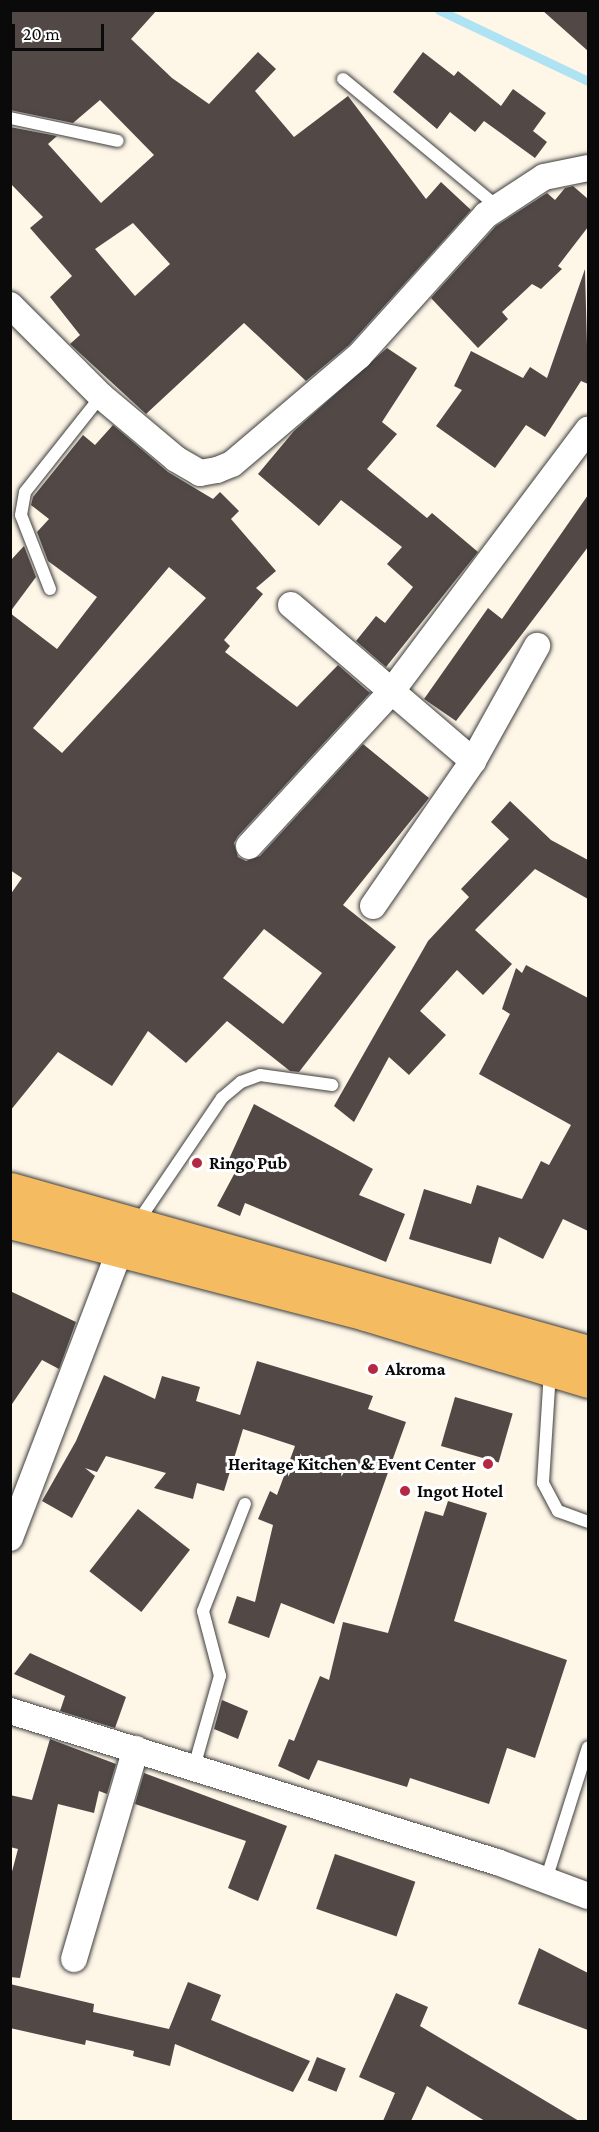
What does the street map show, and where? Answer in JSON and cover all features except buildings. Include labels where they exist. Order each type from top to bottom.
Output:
[{"type":"main road","points":[[10,1189],[127,1239],[588,1381]]},
{"type":"main road","points":[[10,1222],[127,1239],[588,1352]]},
{"type":"street","points":[[10,305],[101,396],[200,473],[231,464],[358,356],[498,207],[544,177],[588,168]]},
{"type":"street","points":[[249,846],[391,692],[588,430]]},
{"type":"street","points":[[291,605],[473,761]]},
{"type":"street","points":[[373,906],[473,761],[537,646]]},
{"type":"street","points":[[10,1538],[127,1239]]},
{"type":"street","points":[[10,1711],[194,1767],[546,1880],[588,1896]]},
{"type":"street","points":[[74,1959],[136,1749]]},
{"type":"lane","points":[[343,79],[498,207]]},
{"type":"lane","points":[[10,118],[118,141]]},
{"type":"lane","points":[[50,589],[21,515],[25,492],[101,396]]},
{"type":"lane","points":[[127,1239],[222,1098],[241,1082],[260,1075],[332,1086]]},
{"type":"lane","points":[[550,1369],[543,1483],[558,1511],[588,1522]]},
{"type":"lane","points":[[194,1767],[220,1676],[203,1611],[245,1504]]},
{"type":"lane","points":[[546,1880],[588,1747]]},
{"type":"waterway","points":[[439,10],[588,81]]},
{"type":"place","name":"Ringo Pub","points":[[197,1163]]},
{"type":"place","name":"Akroma","points":[[373,1369]]},
{"type":"place","name":"Heritage Kitchen & Event Center","points":[[488,1464]]},
{"type":"place","name":"Ingot Hotel","points":[[405,1491]]}]
